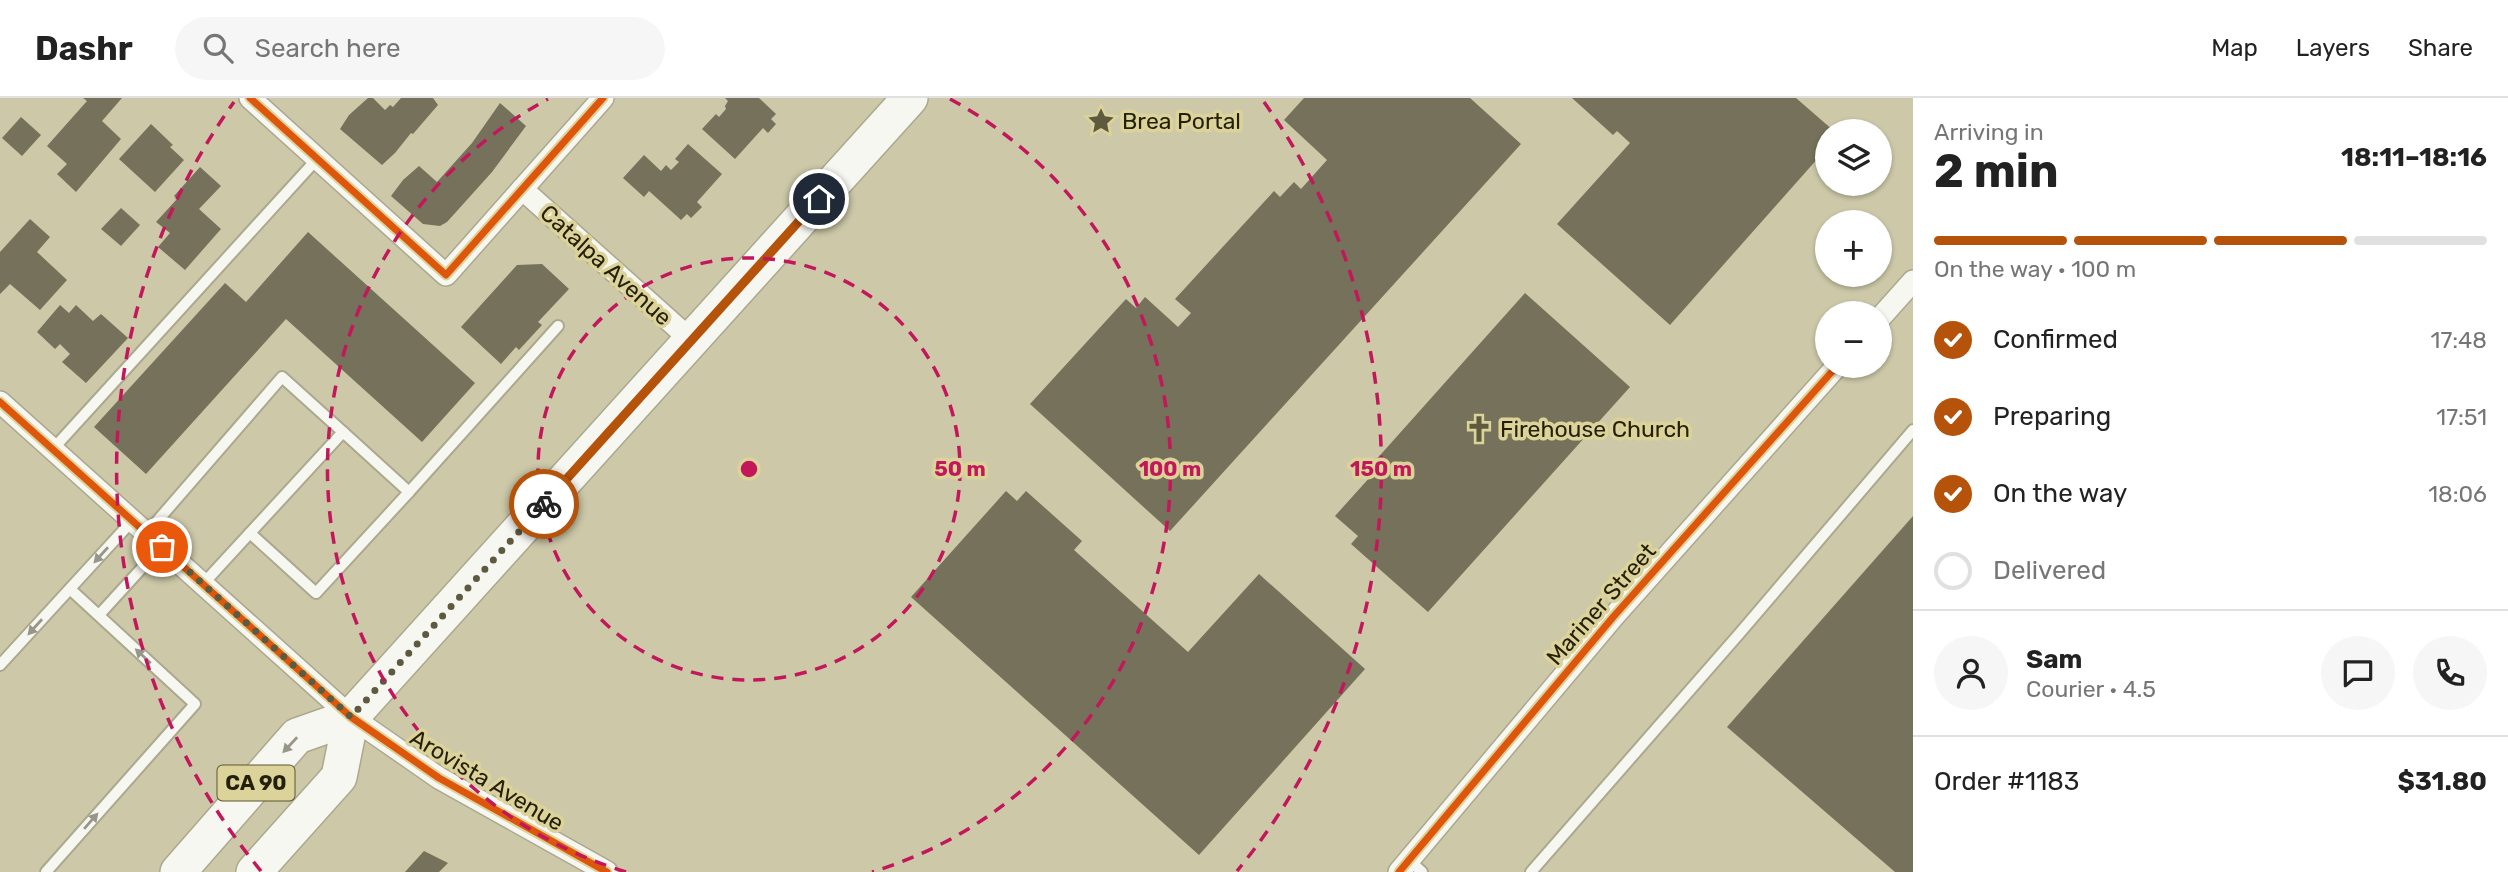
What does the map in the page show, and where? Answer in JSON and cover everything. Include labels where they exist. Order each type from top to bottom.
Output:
[{"type":"main road","name":"CA 90","points":[[178,872],[297,736],[351,717],[910,98]]},
{"type":"main road","name":"CA 90","points":[[254,872],[339,777],[351,717]]},
{"type":"street","points":[[250,98],[446,275],[603,98]]},
{"type":"street","name":"Catalpa Avenue","points":[[522,189],[691,340]]},
{"type":"street","points":[[1892,305],[1913,281]]},
{"type":"street","name":"Mariner Street","points":[[1410,868],[1614,616],[1826,378]]},
{"type":"street","name":"Arovista Avenue","points":[[0,402],[351,717],[439,778],[607,872]]},
{"type":"lane","points":[[52,449],[317,159]]},
{"type":"lane","points":[[250,533],[316,593],[558,326]]},
{"type":"lane","points":[[99,615],[147,534],[282,377],[409,492]]},
{"type":"lane","points":[[1533,871],[1913,429]]},
{"type":"lane","points":[[203,584],[343,432]]},
{"type":"lane","points":[[0,665],[70,589],[147,534]]},
{"type":"lane","points":[[46,872],[195,704],[70,589]]},
{"type":"building","points":[[83,98],[122,98],[102,121],[121,139],[76,192],[57,174],[67,164],[47,146],[87,101]]},
{"type":"building","points":[[368,98],[373,98],[385,110],[390,105],[393,107],[401,98],[433,98],[438,105],[382,165],[340,129],[349,115]]},
{"type":"building","points":[[725,98],[759,98],[776,114],[771,119],[776,124],[768,133],[763,128],[735,159],[702,129],[716,114],[719,117],[726,109],[728,101]]},
{"type":"building","points":[[1304,98],[1470,98],[1521,144],[1170,531],[1030,404],[1126,299],[1136,308],[1145,297],[1178,327],[1191,313],[1175,299],[1274,191],[1280,197],[1294,182],[1301,189],[1327,160],[1284,120]]},
{"type":"building","points":[[1572,98],[1796,98],[1820,119],[1815,119],[1815,162],[1670,325],[1557,224],[1630,143],[1617,131],[1613,135]]},
{"type":"building","points":[[500,103],[526,126],[492,172],[447,222],[440,226],[423,224],[391,196],[403,180],[419,166],[437,182],[472,143]]},
{"type":"building","points":[[21,117],[41,135],[22,156],[2,138]]},
{"type":"building","points":[[151,124],[184,160],[155,192],[119,159]]},
{"type":"building","points":[[688,144],[722,174],[697,202],[702,207],[691,218],[687,214],[681,220],[649,191],[644,197],[623,178],[644,155],[661,171],[666,165],[671,170],[679,162],[675,159]]},
{"type":"building","points":[[200,167],[221,186],[199,209],[221,229],[185,270],[158,247],[170,233],[156,222],[177,199],[174,196]]},
{"type":"building","points":[[121,208],[140,225],[121,246],[101,229]]},
{"type":"building","points":[[30,219],[50,237],[37,252],[67,280],[40,310],[10,284],[0,294],[0,252]]},
{"type":"building","points":[[308,232],[475,383],[422,442],[286,319],[146,474],[94,427],[225,283],[246,302]]},
{"type":"building","points":[[542,264],[569,289],[538,322],[542,325],[519,350],[516,347],[501,364],[461,327],[517,265]]},
{"type":"building","points":[[1525,293],[1630,387],[1428,612],[1351,544],[1358,536],[1335,516],[1371,476],[1366,471]]},
{"type":"building","points":[[60,305],[69,313],[76,305],[93,321],[101,314],[128,338],[86,383],[62,362],[70,354],[60,344],[55,349],[37,332]]},
{"type":"building","points":[[1006,491],[1017,501],[1026,491],[1082,541],[1074,550],[1188,652],[1259,574],[1365,669],[1199,855],[911,597]]},
{"type":"building","points":[[1913,516],[1913,872],[1895,872],[1727,727]]},
{"type":"building","points":[[424,851],[448,863],[439,872],[405,872]]},
{"type":"cycle path","points":[[250,98],[446,275],[603,98]]},
{"type":"cycle path","points":[[1399,872],[1614,616],[1826,378]]},
{"type":"cycle path","points":[[0,402],[351,717],[439,778],[607,872]]},
{"type":"way so far","points":[[162,547],[351,717],[544,504]]},
{"type":"place","name":"Brea Portal","points":[[1101,121]]},
{"type":"place","name":"Firehouse Church","points":[[1479,429]]},
{"type":"route","points":[[544,504],[819,199]]}]
